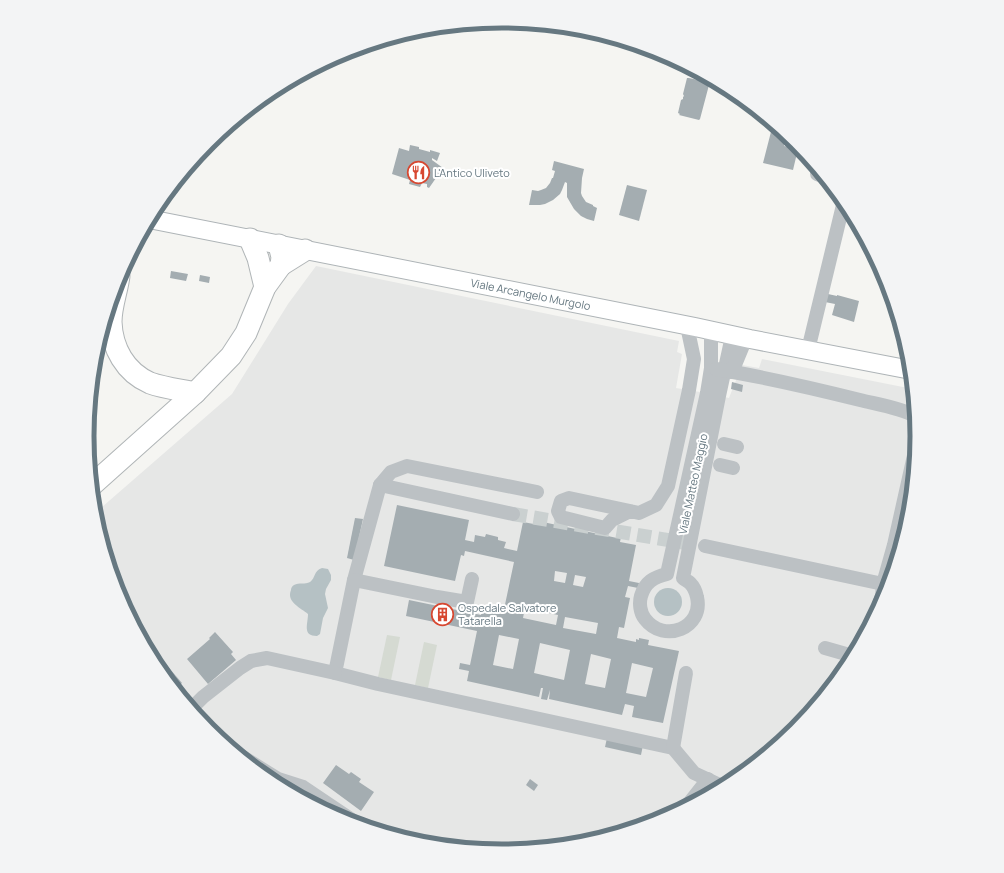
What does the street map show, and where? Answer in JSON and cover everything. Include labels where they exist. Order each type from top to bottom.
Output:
[{"type":"highway","points":[[250,239],[258,258],[272,267]]},
{"type":"highway","points":[[96,481],[195,393],[231,356],[246,333],[272,267],[305,250]]},
{"type":"highway","points":[[112,316],[113,338],[118,353],[126,365],[137,376],[151,383],[195,393]]},
{"type":"main road","points":[[155,220],[250,239],[272,267]]},
{"type":"main road","name":"Viale Arcangelo Murgolo","points":[[305,250],[905,369]]},
{"type":"street","points":[[808,350],[842,210]]},
{"type":"street","points":[[630,511],[640,513],[656,505],[668,486],[689,390],[694,359],[687,326]]},
{"type":"street","points":[[711,331],[722,370],[719,454],[683,578],[691,584],[696,592],[698,602],[697,611],[686,627],[677,631],[667,632],[658,630],[649,625],[643,617],[640,608],[640,598],[643,589],[650,581],[658,576],[667,574],[705,401],[722,370],[739,337]]},
{"type":"street","points":[[693,365],[804,387],[895,408],[910,414]]},
{"type":"street","name":"Viale Matteo Maggio","points":[[673,574],[719,454],[712,394]]},
{"type":"street","points":[[335,673],[354,580],[380,485],[391,472],[407,466],[537,492]]},
{"type":"street","points":[[884,581],[894,545],[908,484]]},
{"type":"street","points":[[380,485],[513,514]]},
{"type":"street","points":[[705,546],[883,584]]},
{"type":"street","points":[[354,580],[467,602],[472,579]]},
{"type":"street","points":[[824,648],[848,654]]},
{"type":"street","points":[[194,705],[240,668],[251,661],[267,658],[440,694],[673,748],[694,773],[717,783]]},
{"type":"street","points":[[673,748],[686,674]]},
{"type":"street","points":[[694,797],[708,779]]},
{"type":"street","points":[[282,780],[303,787],[338,810]]},
{"type":"shaded area","points":[[316,266],[679,341],[677,352],[682,354],[676,388],[729,398],[742,365],[759,368],[762,359],[908,388],[910,410],[910,463],[903,516],[889,568],[856,641],[842,663],[809,706],[771,744],[751,761],[729,776],[683,803],[658,814],[608,831],[555,842],[529,844],[502,845],[449,842],[396,831],[371,823],[321,803],[298,790],[253,761],[233,744],[195,706],[162,663],[148,641],[125,593],[107,542],[100,509],[232,394],[288,304]]},
{"type":"shaded area","points":[[322,568],[328,569],[331,575],[331,580],[325,594],[328,608],[323,618],[320,634],[317,636],[309,634],[307,629],[308,614],[292,601],[290,594],[293,585],[310,582],[317,571]]},
{"type":"shaded area","points":[[668,588],[678,592],[682,602],[678,612],[668,616],[658,612],[654,602],[658,592]]},
{"type":"shaded area","points":[[387,635],[400,637],[391,680],[378,677]]},
{"type":"shaded area","points":[[424,642],[437,645],[428,688],[415,685]]},
{"type":"building","points":[[687,78],[702,81],[709,85],[699,120],[679,115],[680,114],[678,113],[681,100],[684,96],[683,94]]},
{"type":"building","points":[[772,130],[785,142],[784,146],[790,147],[797,154],[793,170],[763,163]]},
{"type":"building","points":[[410,145],[430,152],[430,150],[440,153],[437,161],[432,158],[432,160],[443,168],[429,188],[427,187],[427,184],[422,183],[420,187],[409,184],[410,180],[392,174],[399,148],[409,151]]},
{"type":"building","points":[[554,161],[584,169],[581,193],[586,202],[597,208],[594,221],[581,216],[574,209],[567,197],[567,183],[565,182],[560,194],[553,200],[545,204],[529,205],[532,190],[538,191],[546,188],[553,178],[555,171],[552,170]]},
{"type":"building","points":[[627,185],[647,190],[639,221],[619,215]]},
{"type":"building","points":[[171,271],[188,274],[186,281],[170,278]]},
{"type":"building","points":[[200,275],[210,277],[209,283],[199,281]]},
{"type":"building","points":[[828,294],[859,301],[854,322],[832,315],[835,304],[825,302]]},
{"type":"building","points":[[732,382],[743,385],[742,392],[731,389]]},
{"type":"building","name":"Ospedale Salvatore Tatarella","points":[[397,505],[469,520],[465,540],[474,542],[475,535],[485,537],[486,534],[498,537],[498,540],[506,542],[504,548],[517,551],[523,522],[539,525],[541,515],[544,516],[543,522],[617,538],[619,531],[622,532],[620,542],[636,545],[629,581],[639,583],[638,588],[628,586],[625,597],[630,598],[624,628],[619,627],[617,638],[636,642],[636,639],[639,640],[639,638],[649,640],[648,645],[679,651],[663,723],[632,717],[634,706],[625,704],[622,715],[549,699],[550,690],[547,700],[541,699],[543,688],[541,688],[539,697],[467,681],[469,671],[459,669],[460,663],[470,665],[477,631],[406,616],[409,600],[481,615],[482,610],[503,614],[514,562],[465,551],[464,556],[461,555],[455,581],[384,566]],"holes":[[[555,571],[567,573],[565,583],[554,581]],[[575,575],[586,577],[583,587],[573,585]],[[525,608],[558,615],[556,625],[523,618]],[[565,617],[598,623],[596,634],[563,628]],[[499,635],[519,639],[513,669],[493,665]],[[540,643],[570,650],[564,680],[534,673]],[[591,654],[611,659],[605,688],[585,684]],[[632,663],[653,668],[646,697],[626,693]]]},
{"type":"building","points":[[355,518],[363,519],[354,560],[347,558]]},
{"type":"building","points":[[215,632],[233,652],[231,654],[236,660],[208,684],[187,659],[210,639],[209,638]]},
{"type":"building","points":[[154,651],[182,683],[179,686]]},
{"type":"building","points":[[607,738],[643,745],[641,755],[605,747]]},
{"type":"building","points":[[336,765],[349,774],[351,772],[361,779],[359,782],[374,792],[361,811],[323,783]]},
{"type":"building","points":[[530,779],[538,785],[534,791],[526,785]]},
{"type":"tunnel","points":[[513,514],[686,543]]},
{"type":"place","name":"L'Antico Uliveto","points":[[418,173]]},
{"type":"place","name":"Ospedale Salvatore Tatarella","points":[[443,614]]}]
